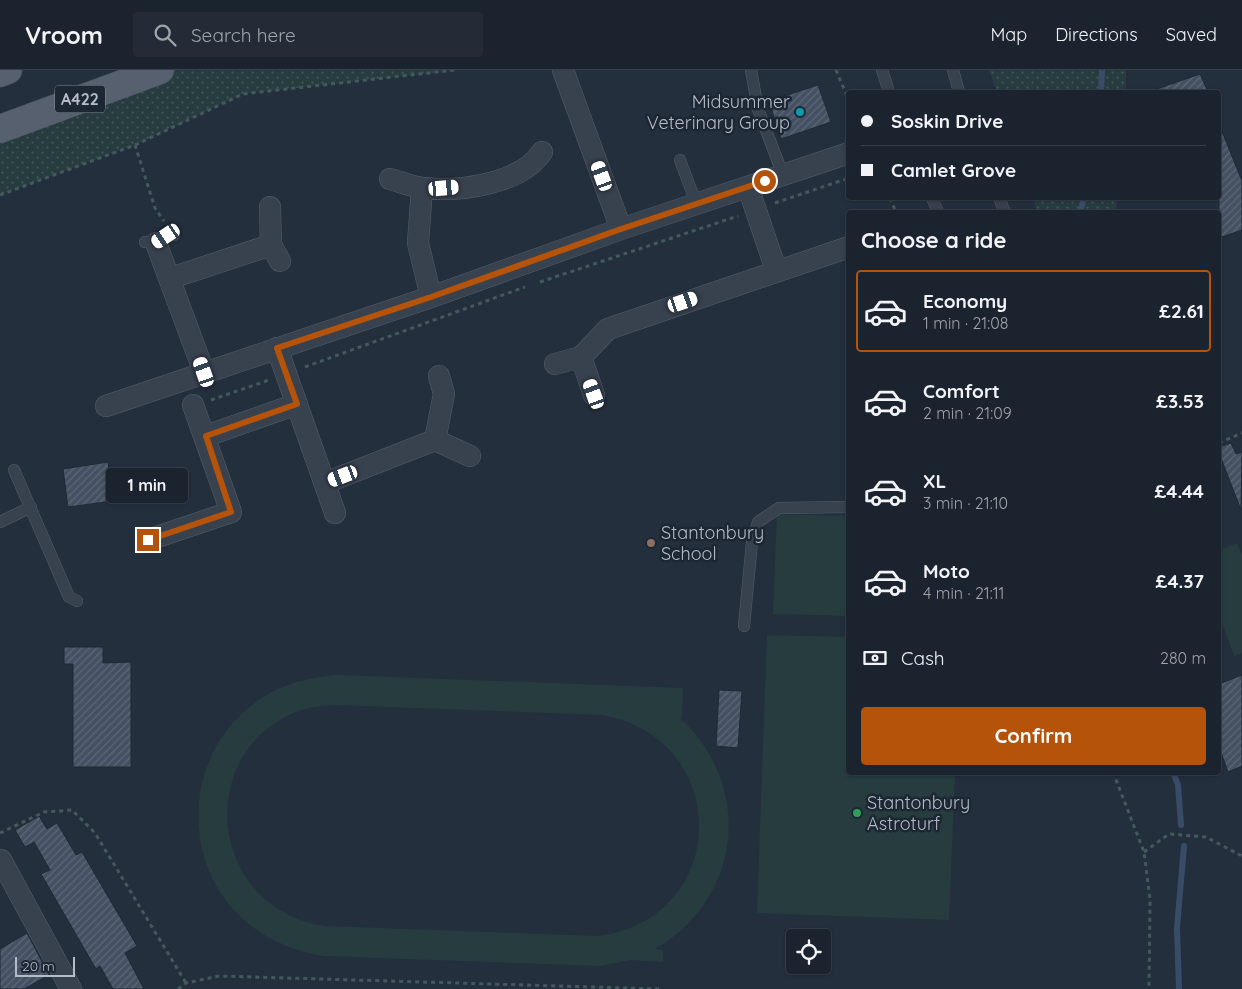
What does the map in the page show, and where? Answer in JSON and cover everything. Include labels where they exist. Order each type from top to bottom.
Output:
[{"type":"main road","points":[[0,73],[8,70]]},
{"type":"main road","name":"A422","points":[[0,128],[160,70]]},
{"type":"street","points":[[563,70],[621,229]]},
{"type":"street","points":[[106,406],[431,297],[621,229],[846,153]]},
{"type":"street","points":[[390,179],[422,188],[480,185],[505,178],[542,160]]},
{"type":"street","points":[[748,187],[776,270]]},
{"type":"street","points":[[422,188],[418,243],[431,297]]},
{"type":"street","points":[[171,278],[276,253],[270,207]]},
{"type":"street","points":[[160,239],[171,278],[204,372]]},
{"type":"street","points":[[556,364],[581,357],[608,329],[776,270],[846,248]]},
{"type":"street","points":[[277,348],[335,513]]},
{"type":"street","points":[[581,357],[594,394]]},
{"type":"street","points":[[435,440],[444,394],[438,376]]},
{"type":"street","points":[[206,436],[297,404]]},
{"type":"street","points":[[148,540],[231,512],[194,405]]},
{"type":"street","points":[[325,483],[435,440],[470,456]]},
{"type":"street","points":[[0,860],[14,903],[65,987]]},
{"type":"lane","points":[[751,70],[758,109],[782,175]]},
{"type":"lane","points":[[882,70],[889,90]]},
{"type":"lane","points":[[953,70],[958,90]]},
{"type":"lane","points":[[680,160],[696,203]]},
{"type":"lane","points":[[14,470],[69,597],[77,601]]},
{"type":"lane","points":[[0,522],[31,507]]},
{"type":"lane","points":[[744,626],[752,542],[758,522],[779,508],[846,507]]},
{"type":"path","points":[[0,195],[136,145],[243,94],[454,70]]},
{"type":"path","points":[[836,70],[846,94]]},
{"type":"path","points":[[136,145],[155,208],[164,221],[160,239]]},
{"type":"path","points":[[539,282],[846,179]]},
{"type":"path","points":[[194,405],[287,374],[529,286]]},
{"type":"path","points":[[1221,442],[1242,433]]},
{"type":"path","points":[[1114,775],[1144,852],[1150,899],[1149,989]]},
{"type":"path","points":[[0,832],[44,812],[72,810],[95,833],[186,983]]},
{"type":"path","points":[[1144,852],[1169,834],[1206,837],[1242,856]]},
{"type":"path","points":[[178,989],[186,983],[219,976],[660,989]]},
{"type":"green space","points":[[160,70],[455,70],[243,94],[135,145],[0,195],[0,129]]},
{"type":"green space","points":[[989,70],[1126,70],[1126,90],[996,90]]},
{"type":"green space","points":[[1034,200],[1118,200],[1115,210],[1037,210]]},
{"type":"green space","points":[[777,514],[846,516],[846,616],[773,614]]},
{"type":"green space","points":[[1237,543],[1242,555],[1242,653],[1234,656],[1221,620],[1221,549]]},
{"type":"green space","name":"Stantonbury Astroturf","points":[[767,635],[846,637],[846,775],[955,775],[949,920],[757,913]]},
{"type":"green space","points":[[340,675],[683,688],[682,718],[680,718],[704,745],[720,776],[728,808],[728,840],[721,872],[706,901],[684,928],[655,949],[663,950],[663,962],[630,960],[600,966],[323,956],[266,936],[226,901],[204,856],[199,807],[210,759],[238,718],[281,688]],"holes":[[[336,705],[602,715],[645,730],[675,757],[693,790],[699,827],[692,864],[674,897],[642,922],[599,936],[325,926],[287,914],[258,892],[238,862],[228,829],[229,794],[241,760],[263,732],[298,711]]]},
{"type":"building","points":[[1200,74],[1207,90],[1154,90]]},
{"type":"building","name":"Midsummer Veterinary Group","points":[[818,85],[831,122],[781,139],[769,101]]},
{"type":"building","points":[[1221,129],[1242,181],[1242,230],[1221,237],[1221,210],[1219,210],[1219,200],[1221,200]]},
{"type":"building","points":[[1231,443],[1236,454],[1242,452],[1241,510],[1221,458],[1221,446]]},
{"type":"building","points":[[108,462],[113,501],[68,507],[63,469]]},
{"type":"building","points":[[64,647],[103,647],[103,663],[131,662],[131,767],[73,767],[73,664],[64,664]]},
{"type":"building","points":[[1242,675],[1242,766],[1228,772],[1221,753],[1221,683]]},
{"type":"building","points":[[719,690],[742,691],[738,748],[716,746]]},
{"type":"building","points":[[39,816],[47,829],[57,823],[76,855],[82,852],[137,946],[125,953],[144,989],[113,989],[100,966],[96,969],[41,874],[50,870],[34,842],[25,847],[15,830]]},
{"type":"building","points":[[27,933],[49,975],[24,989],[0,989],[0,949]]},
{"type":"waterway","points":[[1101,90],[1102,70]]},
{"type":"waterway","points":[[1081,210],[1083,200]]},
{"type":"waterway","points":[[1174,775],[1178,785],[1181,825]]},
{"type":"waterway","points":[[1179,989],[1177,928],[1184,846]]},
{"type":"place","name":"Midsummer Veterinary Group","points":[[800,112]]},
{"type":"place","name":"Stantonbury School","points":[[651,543]]},
{"type":"place","name":"Stantonbury Astroturf","points":[[857,813]]},
{"type":"route","points":[[148,540],[231,512],[206,436],[297,404],[277,348],[431,297],[621,229],[765,181]]}]
